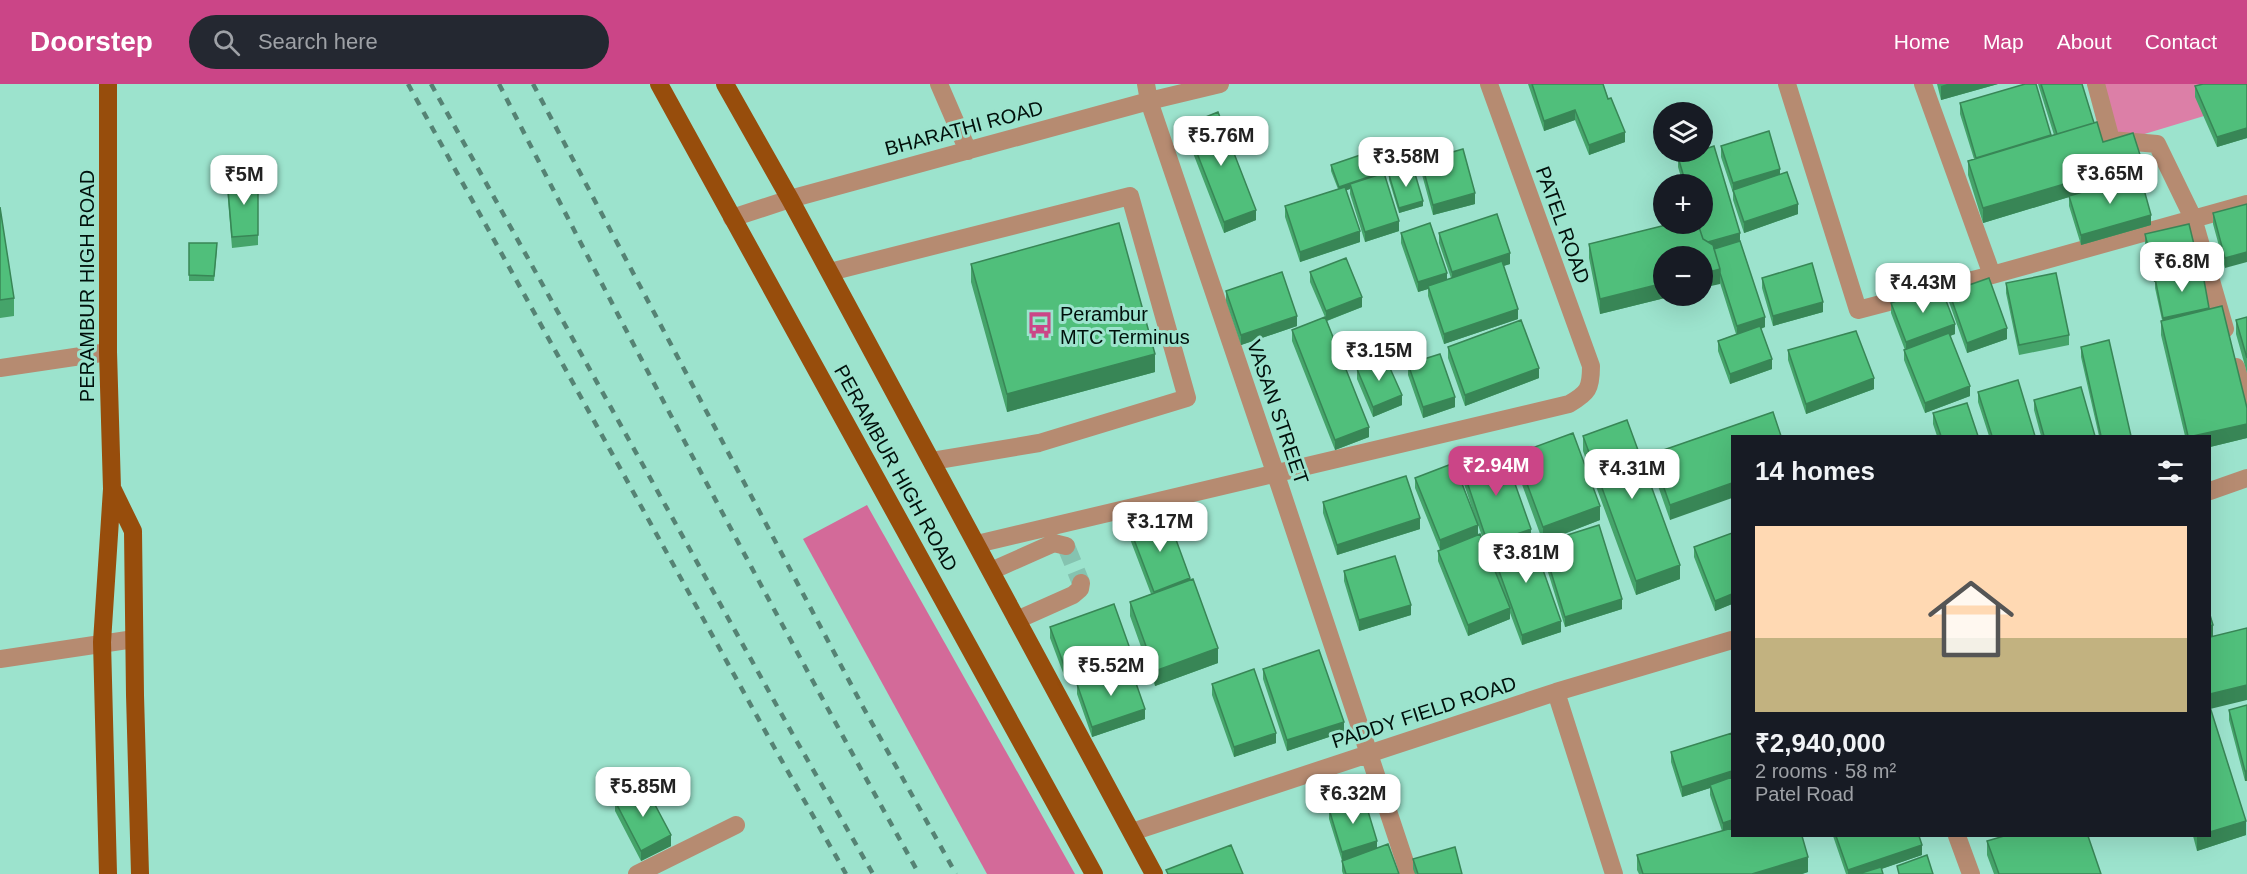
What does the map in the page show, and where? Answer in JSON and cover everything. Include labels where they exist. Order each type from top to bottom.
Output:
[{"type":"main road","name":"PERAMBUR HIGH ROAD","points":[[108,84],[108,352],[112,489],[102,642],[108,874]]},
{"type":"main road","name":"PERAMBUR HIGH ROAD","points":[[658,84],[1094,874]]},
{"type":"main road","points":[[724,84],[830,272],[1154,874]]},
{"type":"main road","name":"PERAMBUR HIGH ROAD","points":[[112,489],[133,531],[140,874]]},
{"type":"street","points":[[939,84],[968,151]]},
{"type":"street","name":"BHARATHI ROAD","points":[[732,218],[790,199],[968,151],[1148,92],[1220,84]]},
{"type":"street","name":"PATEL ROAD","points":[[1276,475],[1569,404],[1585,395],[1591,382],[1591,366],[1489,84]]},
{"type":"street","points":[[1787,84],[1858,310],[2247,204]]},
{"type":"street","points":[[1923,84],[1992,275]]},
{"type":"street","points":[[2096,84],[2111,140],[2157,144],[2193,219],[2247,405]]},
{"type":"street","name":"VASAN STREET","points":[[1148,92],[1408,874]]},
{"type":"street","points":[[830,272],[1130,196],[1187,398],[1039,443],[932,461]]},
{"type":"street","points":[[0,368],[108,352]]},
{"type":"street","points":[[977,544],[1276,475]]},
{"type":"street","points":[[2211,490],[2247,478]]},
{"type":"street","points":[[991,571],[1054,543],[1066,546]]},
{"type":"street","points":[[1017,620],[1073,596],[1080,589],[1081,583]]},
{"type":"street","points":[[0,659],[134,639]]},
{"type":"street","name":"PADDY FIELD ROAD","points":[[1132,832],[1556,692],[1731,640]]},
{"type":"street","points":[[1556,692],[1614,874]]},
{"type":"street","points":[[637,874],[736,825]]},
{"type":"street","points":[[1957,837],[1971,874]]},
{"type":"shaded area","points":[[2099,84],[2247,84],[2247,103],[2118,142]]},
{"type":"shaded area","points":[[867,505],[1075,874],[987,874],[803,539]]},
{"type":"building","points":[[1532,84],[1603,84],[1625,132],[1589,145],[1575,110],[1544,121]]},
{"type":"building","points":[[2025,84],[2036,84],[2051,135],[1976,158],[1960,103]]},
{"type":"building","points":[[2041,84],[2082,84],[2094,123],[2057,134]]},
{"type":"building","points":[[2247,84],[2247,128],[2217,137],[2195,86]]},
{"type":"building","points":[[1218,112],[1256,210],[1224,222],[1186,125]]},
{"type":"building","points":[[2097,122],[2103,142],[2133,133],[2142,161],[1983,208],[1968,161]]},
{"type":"building","points":[[1769,131],[1780,169],[1733,183],[1721,146]]},
{"type":"building","points":[[1713,146],[1740,233],[1708,242],[1703,239],[1701,234],[1713,234],[1713,174],[1683,174],[1679,162],[1713,162]]},
{"type":"building","points":[[1463,149],[1475,193],[1433,205],[1421,161]]},
{"type":"building","points":[[1375,150],[1383,172],[1339,187],[1331,165]]},
{"type":"building","points":[[1413,167],[1423,201],[1399,208],[1389,175]]},
{"type":"building","points":[[1787,172],[1798,204],[1744,222],[1733,190]]},
{"type":"building","points":[[1384,173],[1399,221],[1365,232],[1350,184]]},
{"type":"building","points":[[2140,175],[2151,215],[2081,235],[2069,196]]},
{"type":"building","points":[[258,177],[258,235],[232,237],[227,178]]},
{"type":"building","points":[[1345,187],[1360,231],[1300,252],[1285,206]]},
{"type":"building","points":[[2247,204],[2247,252],[2225,258],[2213,213]]},
{"type":"building","points":[[0,207],[14,298],[0,300]]},
{"type":"building","points":[[1497,214],[1510,253],[1452,272],[1439,233]]},
{"type":"building","points":[[1119,223],[1155,354],[1007,394],[971,264]]},
{"type":"building","points":[[1430,223],[1447,273],[1418,282],[1401,233]]},
{"type":"building","points":[[2189,224],[2198,261],[2154,272],[2145,234]]},
{"type":"building","points":[[1653,228],[1653,234],[1701,234],[1703,239],[1713,245],[1720,269],[1713,271],[1713,246],[1653,246],[1653,286],[1600,299],[1589,244]]},
{"type":"building","points":[[1740,241],[1765,317],[1737,326],[1714,249]]},
{"type":"building","points":[[189,243],[217,243],[214,276],[189,275]]},
{"type":"building","points":[[1346,258],[1362,297],[1326,311],[1310,272]]},
{"type":"building","points":[[1502,261],[1518,309],[1444,334],[1428,286]]},
{"type":"building","points":[[1812,263],[1823,302],[1773,316],[1762,278]]},
{"type":"building","points":[[2202,269],[2209,308],[2163,318],[2155,278]]},
{"type":"building","points":[[1282,272],[1297,316],[1241,335],[1226,291]]},
{"type":"building","points":[[2056,273],[2069,335],[2019,345],[2006,283]]},
{"type":"building","points":[[1989,278],[2007,328],[1967,343],[1949,292]]},
{"type":"building","points":[[1940,285],[1955,324],[1906,342],[1891,303]]},
{"type":"building","points":[[2222,306],[2247,408],[2247,424],[2188,435],[2161,321]]},
{"type":"building","points":[[1325,317],[1369,427],[1335,440],[1292,330]]},
{"type":"building","points":[[2247,317],[2247,358],[2236,320]]},
{"type":"building","points":[[1521,320],[1539,368],[1465,395],[1448,347]]},
{"type":"building","points":[[1760,326],[1772,359],[1730,374],[1718,341]]},
{"type":"building","points":[[1856,331],[1874,378],[1806,404],[1788,350]]},
{"type":"building","points":[[1949,333],[1970,386],[1925,403],[1904,350]]},
{"type":"building","points":[[2109,340],[2131,435],[2101,435],[2081,347]]},
{"type":"building","points":[[1440,354],[1455,397],[1423,407],[1408,364]]},
{"type":"building","points":[[1385,357],[1402,395],[1373,407],[1357,369]]},
{"type":"building","points":[[2018,380],[2035,435],[1992,435],[1978,392]]},
{"type":"building","points":[[2081,387],[2095,435],[2044,435],[2034,400]]},
{"type":"building","points":[[1967,403],[1978,435],[1941,435],[1933,413]]},
{"type":"building","points":[[1773,412],[1781,435],[1731,435],[1731,483],[1670,505],[1652,454]]},
{"type":"building","points":[[1627,420],[1680,565],[1636,581],[1583,436]]},
{"type":"building","points":[[1573,433],[1600,506],[1543,527],[1516,454]]},
{"type":"building","points":[[1503,450],[1531,529],[1488,544],[1461,464]]},
{"type":"building","points":[[1454,463],[1478,525],[1440,540],[1415,478]]},
{"type":"building","points":[[1406,476],[1420,518],[1337,545],[1323,502]]},
{"type":"building","points":[[1167,515],[1190,578],[1154,592],[1130,529]]},
{"type":"building","points":[[1599,525],[1622,599],[1565,617],[1542,543]]},
{"type":"building","points":[[1530,533],[1561,621],[1522,635],[1490,546]]},
{"type":"building","points":[[1731,533],[1731,594],[1715,601],[1694,547]]},
{"type":"building","points":[[1480,534],[1510,608],[1468,625],[1438,551]]},
{"type":"building","points":[[1395,556],[1411,605],[1359,620],[1344,571]]},
{"type":"building","points":[[1193,579],[1218,648],[1155,671],[1130,602]]},
{"type":"building","points":[[1114,604],[1129,646],[1065,668],[1050,627]]},
{"type":"building","points":[[2247,628],[2247,685],[2211,694],[2211,637]]},
{"type":"building","points":[[1319,650],[1344,722],[1287,740],[1263,669]]},
{"type":"building","points":[[1130,666],[1145,709],[1092,727],[1077,684]]},
{"type":"building","points":[[1254,669],[1276,733],[1234,747],[1212,684]]},
{"type":"building","points":[[2247,705],[2247,771],[2245,771],[2229,710]]},
{"type":"building","points":[[2211,710],[2246,821],[2211,832]]},
{"type":"building","points":[[1731,733],[1731,771],[1682,787],[1671,752]]},
{"type":"building","points":[[1731,777],[1731,820],[1723,823],[1710,785]]},
{"type":"building","points":[[645,786],[671,835],[641,851],[615,801]]},
{"type":"building","points":[[1364,798],[1377,841],[1342,852],[1329,809]]},
{"type":"building","points":[[1731,828],[1731,837],[1802,837],[1808,857],[1752,874],[1643,874],[1637,855]]},
{"type":"building","points":[[1836,837],[1919,837],[1922,845],[1848,870]]},
{"type":"building","points":[[2001,837],[2088,837],[2101,874],[1999,874],[1987,841]]},
{"type":"building","points":[[1388,844],[1399,874],[1346,874],[1342,861]]},
{"type":"building","points":[[1231,845],[1243,874],[1168,874],[1166,870]]},
{"type":"building","points":[[1455,847],[1462,874],[1418,874],[1413,859]]},
{"type":"building","points":[[1927,855],[1933,874],[1899,874],[1897,866]]},
{"type":"building","points":[[1881,867],[1883,874],[1858,874]]},
{"type":"tunnel","points":[[1066,546],[1081,583]]},
{"type":"railway","points":[[408,84],[846,874]]},
{"type":"railway","points":[[431,84],[792,733],[873,874]]},
{"type":"railway","points":[[499,84],[706,481],[919,874]]},
{"type":"railway","points":[[533,84],[863,707],[956,874]]},
{"type":"place","name":"Perambur MTC Terminus","points":[[1040,325]]}]
